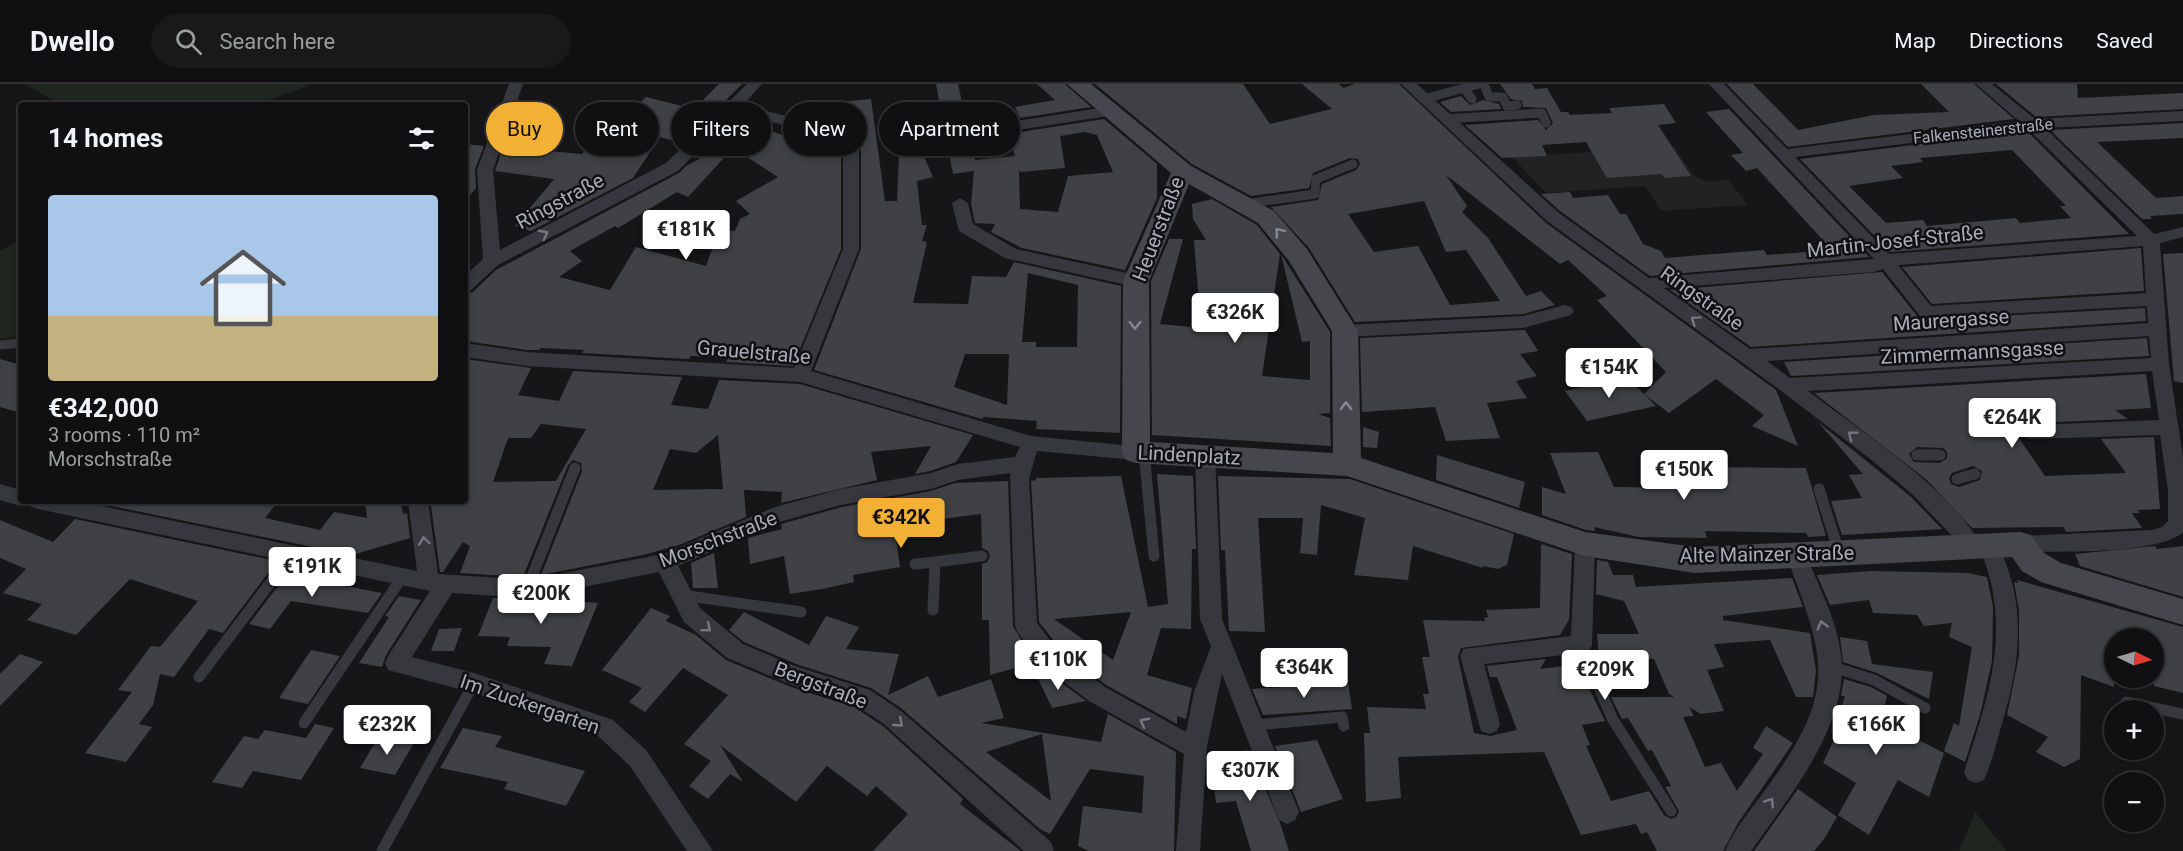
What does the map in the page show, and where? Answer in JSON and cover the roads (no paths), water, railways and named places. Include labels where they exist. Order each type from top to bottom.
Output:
[{"type":"street","points":[[492,261],[485,170],[516,84]]},
{"type":"street","name":"Ringstraße","points":[[738,102],[754,84]]},
{"type":"street","name":"Heuerstraße","points":[[1078,84],[1183,171],[1136,281],[1140,452]]},
{"type":"street","name":"Ringstraße","points":[[1408,84],[1553,217],[1887,456],[1924,488],[1963,534],[1980,546],[2001,568],[2011,618],[2010,640],[2000,696],[1976,772]]},
{"type":"street","points":[[1716,84],[1885,260],[1926,312],[2155,299]]},
{"type":"street","points":[[1983,84],[2032,124],[2151,240],[2160,364],[2181,520],[2172,531],[2152,538],[2020,544]]},
{"type":"street","name":"Falkensteinerstraße","points":[[1784,154],[2032,124],[2183,116]]},
{"type":"street","points":[[771,117],[798,124],[851,124],[851,249],[800,375]]},
{"type":"street","name":"Ringstraße","points":[[468,283],[492,261],[672,167],[683,156]]},
{"type":"street","points":[[1183,171],[1266,217],[1298,255],[1345,331],[1347,465]]},
{"type":"street","points":[[960,203],[965,227],[1011,254],[1136,281]]},
{"type":"street","name":"Martin-Josef-Straße","points":[[1644,284],[1874,266],[1885,260],[2151,240],[2183,232]]},
{"type":"street","points":[[1345,331],[1523,322],[1564,311]]},
{"type":"street","name":"Maurergasse","points":[[1745,356],[2159,329]]},
{"type":"street","name":"Grauelstraße","points":[[468,350],[527,359],[800,375],[1031,443]]},
{"type":"street","name":"Zimmermannsgasse","points":[[1787,385],[2160,364]]},
{"type":"street","points":[[2164,388],[2183,393]]},
{"type":"street","points":[[2031,432],[2169,427]]},
{"type":"street","points":[[1031,443],[1018,479],[1026,626],[1052,660],[1114,705],[1196,748]]},
{"type":"street","name":"Lindenplatz","points":[[1031,443],[1347,465]]},
{"type":"street","points":[[1205,455],[1211,619],[1221,648],[1255,725],[1287,812]]},
{"type":"street","name":"Morschstraße","points":[[52,504],[403,576],[438,582],[527,589],[665,562],[776,515],[830,500],[931,481],[958,472],[1022,464]]},
{"type":"street","name":"Alte Mainzer Straße","points":[[1347,465],[1585,544],[1695,560],[2020,544]]},
{"type":"street","points":[[0,492],[18,497]]},
{"type":"street","points":[[419,504],[438,582]]},
{"type":"street","points":[[1489,724],[1471,656],[1581,645],[1585,544]]},
{"type":"street","points":[[2020,544],[2033,562],[2052,573],[2183,612]]},
{"type":"street","points":[[1737,851],[1816,734],[1827,699],[1830,657],[1820,619],[1796,555]]},
{"type":"street","name":"Bergstraße","points":[[665,562],[692,615],[735,651],[792,675],[862,697],[892,717],[1042,851]]},
{"type":"street","name":"Im Zuckergarten","points":[[438,582],[396,663],[474,683],[605,727],[638,758],[701,851]]},
{"type":"street","points":[[1188,851],[1196,748],[1212,664],[1221,648]]},
{"type":"lane","points":[[1424,99],[1481,84],[1489,97],[1503,97],[1507,106],[1517,105]]},
{"type":"lane","points":[[1464,88],[1472,99]]},
{"type":"lane","points":[[1020,125],[1111,111]]},
{"type":"lane","points":[[1445,118],[1542,112],[1546,123]]},
{"type":"lane","points":[[1242,204],[1315,194],[1316,179],[1353,164]]},
{"type":"lane","points":[[0,345],[18,342]]},
{"type":"lane","points":[[1140,452],[1154,556]]},
{"type":"lane","points":[[1917,455],[1940,455]]},
{"type":"lane","points":[[527,589],[575,468]]},
{"type":"lane","points":[[1957,479],[1975,474]]},
{"type":"lane","points":[[1819,489],[1839,553]]},
{"type":"lane","points":[[199,677],[292,554]]},
{"type":"lane","points":[[915,564],[981,556]]},
{"type":"lane","points":[[933,610],[935,562]]},
{"type":"lane","points":[[304,723],[403,576]]},
{"type":"lane","points":[[682,595],[801,612]]},
{"type":"lane","points":[[1581,645],[1612,718],[1671,811]]},
{"type":"lane","points":[[1830,666],[1874,680],[1925,708]]},
{"type":"lane","points":[[382,851],[474,683]]},
{"type":"lane","points":[[2164,710],[2183,714]]},
{"type":"lane","points":[[1255,725],[1342,717],[1344,726]]}]
